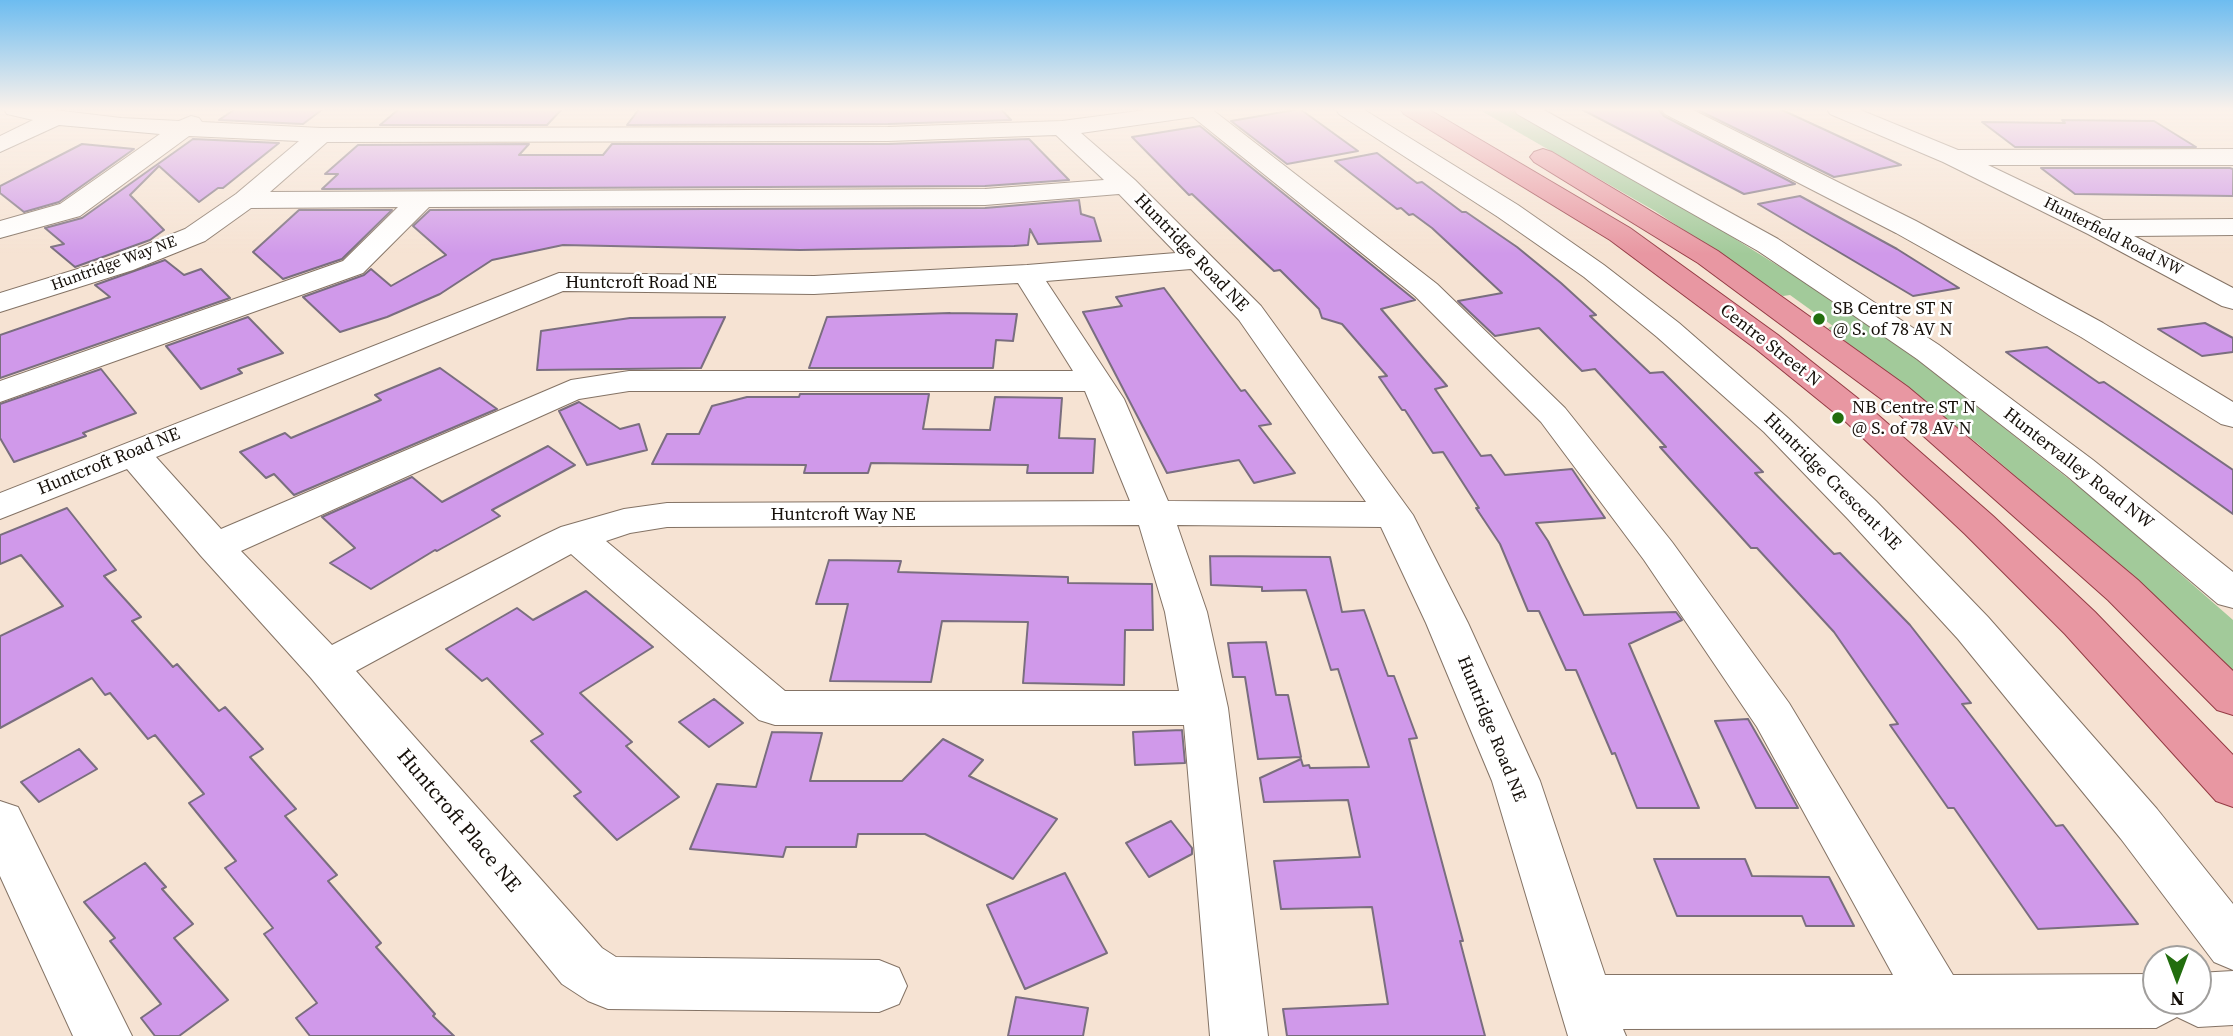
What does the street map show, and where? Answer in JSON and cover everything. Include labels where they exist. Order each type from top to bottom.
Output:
[{"type":"main road","name":"Centre Street N","points":[[1492,157],[1620,234],[1748,327],[1858,415],[1979,525],[2080,623],[2233,787]]},
{"type":"main road","name":"Centre Street N","points":[[1543,157],[1628,206],[1708,257],[1896,394],[2123,590],[2233,698]]},
{"type":"street","points":[[0,230],[70,210],[143,157]]},
{"type":"street","name":"Huntridge Way NE","points":[[0,303],[123,264],[195,235],[245,200],[295,157]]},
{"type":"street","name":"Huntridge Road NE","points":[[1094,157],[1126,186],[1250,313],[1394,515],[1447,623],[1516,782],[1592,1019]]},
{"type":"street","points":[[1261,157],[1426,290],[1553,415],[1658,551],[1773,715],[1939,1003]]},
{"type":"street","name":"Huntridge Crescent NE","points":[[1423,157],[1594,271],[1668,330],[1776,425],[1863,510],[1973,628],[2139,824],[2233,945]]},
{"type":"street","name":"Huntervalley Road NW","points":[[1611,157],[1768,245],[1878,317],[2080,468],[2233,594]]},
{"type":"street","points":[[1768,157],[1906,227],[2092,330],[2233,417]]},
{"type":"street","name":"Hunterfield Road NW","points":[[1953,157],[2098,228],[2233,300]]},
{"type":"street","points":[[245,200],[985,197],[1126,186]]},
{"type":"street","points":[[0,393],[353,267],[421,200]]},
{"type":"street","points":[[2098,228],[2233,226]]},
{"type":"street","name":"Huntcroft Road NE","points":[[0,506],[559,282],[814,285],[1027,274],[1199,260]]},
{"type":"street","points":[[1027,274],[1107,399],[1154,513],[1186,611],[1205,708],[1239,1036]]},
{"type":"street","points":[[215,547],[571,390],[629,381],[1095,381]]},
{"type":"street","name":"Huntcroft Place NE","points":[[132,452],[215,547],[327,667],[582,966],[608,983],[879,986]]},
{"type":"street","name":"Huntcroft Way NE","points":[[327,667],[575,536],[624,521],[667,515],[1394,515]]},
{"type":"street","points":[[575,536],[775,708],[1205,708]]},
{"type":"street","points":[[0,822],[103,1036]]},
{"type":"street","points":[[2212,999],[2233,998]]},
{"type":"street","points":[[1592,1019],[1939,1003],[2142,1001]]},
{"type":"green space","points":[[1562,157],[1596,157],[1684,207],[1817,290],[1919,361],[2103,506],[2233,620],[2233,672],[2141,584],[1977,443],[1828,328],[1833,326],[1790,295],[1783,296],[1655,211]]},
{"type":"building","points":[[56,157],[122,157],[59,202],[24,212],[0,193],[0,186]]},
{"type":"building","points":[[167,157],[261,157],[223,188],[218,188],[199,202],[159,166],[130,195],[164,230],[150,240],[75,267],[51,247],[64,244],[45,228],[82,218]]},
{"type":"building","points":[[344,157],[1047,157],[1069,180],[985,186],[322,189],[338,174],[325,174]]},
{"type":"building","points":[[1152,157],[1239,157],[1415,300],[1381,309],[1447,386],[1435,389],[1481,456],[1491,455],[1505,475],[1572,469],[1605,518],[1536,523],[1548,541],[1584,615],[1676,612],[1682,620],[1629,644],[1699,808],[1637,808],[1615,753],[1612,754],[1576,670],[1566,670],[1539,611],[1528,611],[1500,544],[1443,452],[1433,453],[1379,377],[1387,376],[1342,324],[1322,318],[1319,309],[1280,270],[1274,271],[1192,194],[1189,195]]},
{"type":"building","points":[[1278,157],[1323,157],[1287,164]]},
{"type":"building","points":[[1354,157],[1383,157],[1417,183],[1422,182],[1462,212],[1466,212],[1517,247],[1561,283],[1596,315],[1590,316],[1650,373],[1663,372],[1763,472],[1755,473],[1834,554],[1840,553],[1910,625],[1971,703],[1962,704],[2056,826],[2063,825],[2138,924],[2038,929],[1954,808],[1948,808],[1890,725],[1898,724],[1834,632],[1757,548],[1751,548],[1660,447],[1666,447],[1595,369],[1582,371],[1539,328],[1495,336],[1458,301],[1502,293],[1432,228],[1413,214],[1409,215],[1401,208],[1397,209],[1335,161]]},
{"type":"building","points":[[1674,157],[1744,157],[1795,184],[1744,194]]},
{"type":"building","points":[[1794,157],[1884,157],[1901,165],[1834,177]]},
{"type":"building","points":[[2041,168],[2230,168],[2233,169],[2233,196],[2075,194]]},
{"type":"building","points":[[1800,196],[1897,249],[1959,288],[1913,296],[1758,204]]},
{"type":"building","points":[[1079,200],[1081,214],[1094,218],[1101,241],[1038,244],[1030,229],[1028,245],[1014,246],[800,250],[563,245],[492,260],[440,294],[387,317],[340,332],[303,297],[364,275],[371,269],[391,286],[446,255],[413,226],[430,210],[985,208]]},
{"type":"building","points":[[299,210],[392,210],[342,259],[283,279],[253,252]]},
{"type":"building","points":[[165,260],[184,275],[201,269],[230,298],[0,378],[0,335],[110,297],[95,285]]},
{"type":"building","points":[[1164,288],[1241,391],[1245,390],[1271,424],[1259,426],[1295,473],[1254,483],[1239,460],[1167,473],[1083,312],[1122,306],[1116,297]]},
{"type":"building","points":[[1017,314],[1013,341],[996,340],[993,368],[809,368],[827,317]]},
{"type":"building","points":[[248,317],[283,353],[238,369],[242,373],[201,389],[166,346]]},
{"type":"building","points":[[725,317],[701,368],[537,370],[541,331],[630,318]]},
{"type":"building","points":[[2205,323],[2233,338],[2233,352],[2202,356],[2158,329]]},
{"type":"building","points":[[2047,347],[2099,383],[2104,382],[2233,470],[2233,514],[2006,352]]},
{"type":"building","points":[[440,368],[497,409],[294,495],[274,474],[266,478],[240,452],[285,433],[291,438],[381,400],[375,395]]},
{"type":"building","points":[[101,369],[136,413],[83,433],[86,436],[14,462],[0,438],[0,404]]},
{"type":"building","points":[[800,394],[929,394],[923,429],[990,430],[995,397],[1062,398],[1059,438],[1095,439],[1093,473],[1027,473],[1028,465],[871,463],[868,473],[804,473],[806,465],[652,464],[667,434],[699,434],[712,406],[747,397],[799,397]]},
{"type":"building","points":[[579,402],[620,429],[639,424],[647,450],[587,465],[559,411]]},
{"type":"building","points":[[548,446],[575,465],[492,510],[500,516],[435,550],[371,589],[330,563],[355,548],[322,517],[412,477],[442,502]]},
{"type":"building","points":[[67,508],[116,570],[104,576],[141,617],[132,621],[173,667],[177,664],[219,711],[225,707],[263,749],[250,757],[296,809],[285,816],[337,875],[328,881],[381,943],[376,947],[435,1014],[433,1016],[454,1036],[310,1036],[296,1018],[317,1003],[264,934],[273,928],[225,868],[236,861],[189,803],[204,794],[155,735],[148,739],[110,693],[105,695],[92,678],[0,728],[0,636],[63,606],[21,555],[0,564],[0,535]]},
{"type":"building","points":[[1210,556],[1330,557],[1342,612],[1364,610],[1388,676],[1394,676],[1417,738],[1409,739],[1463,941],[1460,941],[1485,1036],[1287,1036],[1283,1009],[1388,1004],[1372,907],[1281,909],[1274,861],[1360,857],[1348,800],[1264,802],[1260,778],[1301,759],[1303,766],[1309,765],[1310,768],[1369,767],[1338,669],[1331,670],[1306,590],[1262,591],[1262,587],[1211,585]]},
{"type":"building","points":[[829,560],[901,561],[898,572],[1068,577],[1068,583],[1152,584],[1153,630],[1125,630],[1124,685],[1023,683],[1028,622],[942,621],[931,682],[830,681],[848,604],[816,604]]},
{"type":"building","points":[[586,591],[653,647],[580,693],[632,742],[626,746],[679,797],[617,840],[574,796],[581,792],[531,741],[543,734],[487,678],[482,681],[446,649],[517,608],[533,620]]},
{"type":"building","points":[[1266,642],[1276,695],[1288,695],[1301,757],[1258,759],[1245,677],[1233,677],[1228,643]]},
{"type":"building","points":[[714,699],[743,723],[709,747],[679,722]]},
{"type":"building","points":[[1748,719],[1798,808],[1756,808],[1715,721]]},
{"type":"building","points":[[1182,730],[1185,763],[1135,765],[1133,732]]},
{"type":"building","points":[[772,732],[822,733],[810,781],[902,781],[943,739],[983,760],[969,776],[1057,819],[1013,879],[925,834],[858,834],[856,847],[786,847],[783,857],[690,849],[717,784],[756,787]]},
{"type":"building","points":[[79,749],[97,769],[39,802],[21,782]]},
{"type":"building","points":[[1171,821],[1192,848],[1192,854],[1149,877],[1126,843]]},
{"type":"building","points":[[1654,859],[1745,859],[1752,876],[1829,877],[1854,926],[1806,926],[1802,916],[1677,916]]},
{"type":"building","points":[[145,863],[166,887],[162,889],[193,924],[174,938],[228,1000],[179,1036],[155,1036],[141,1018],[161,1004],[110,941],[115,938],[84,902]]},
{"type":"building","points":[[1065,873],[1107,953],[1025,989],[987,905]]},
{"type":"building","points":[[1016,997],[1088,1008],[1083,1036],[1008,1036]]},
{"type":"place","name":"SB Centre ST N @ S. of 78 AV N","points":[[1819,319]]},
{"type":"place","name":"NB Centre ST N @ S. of 78 AV N","points":[[1838,418]]}]
